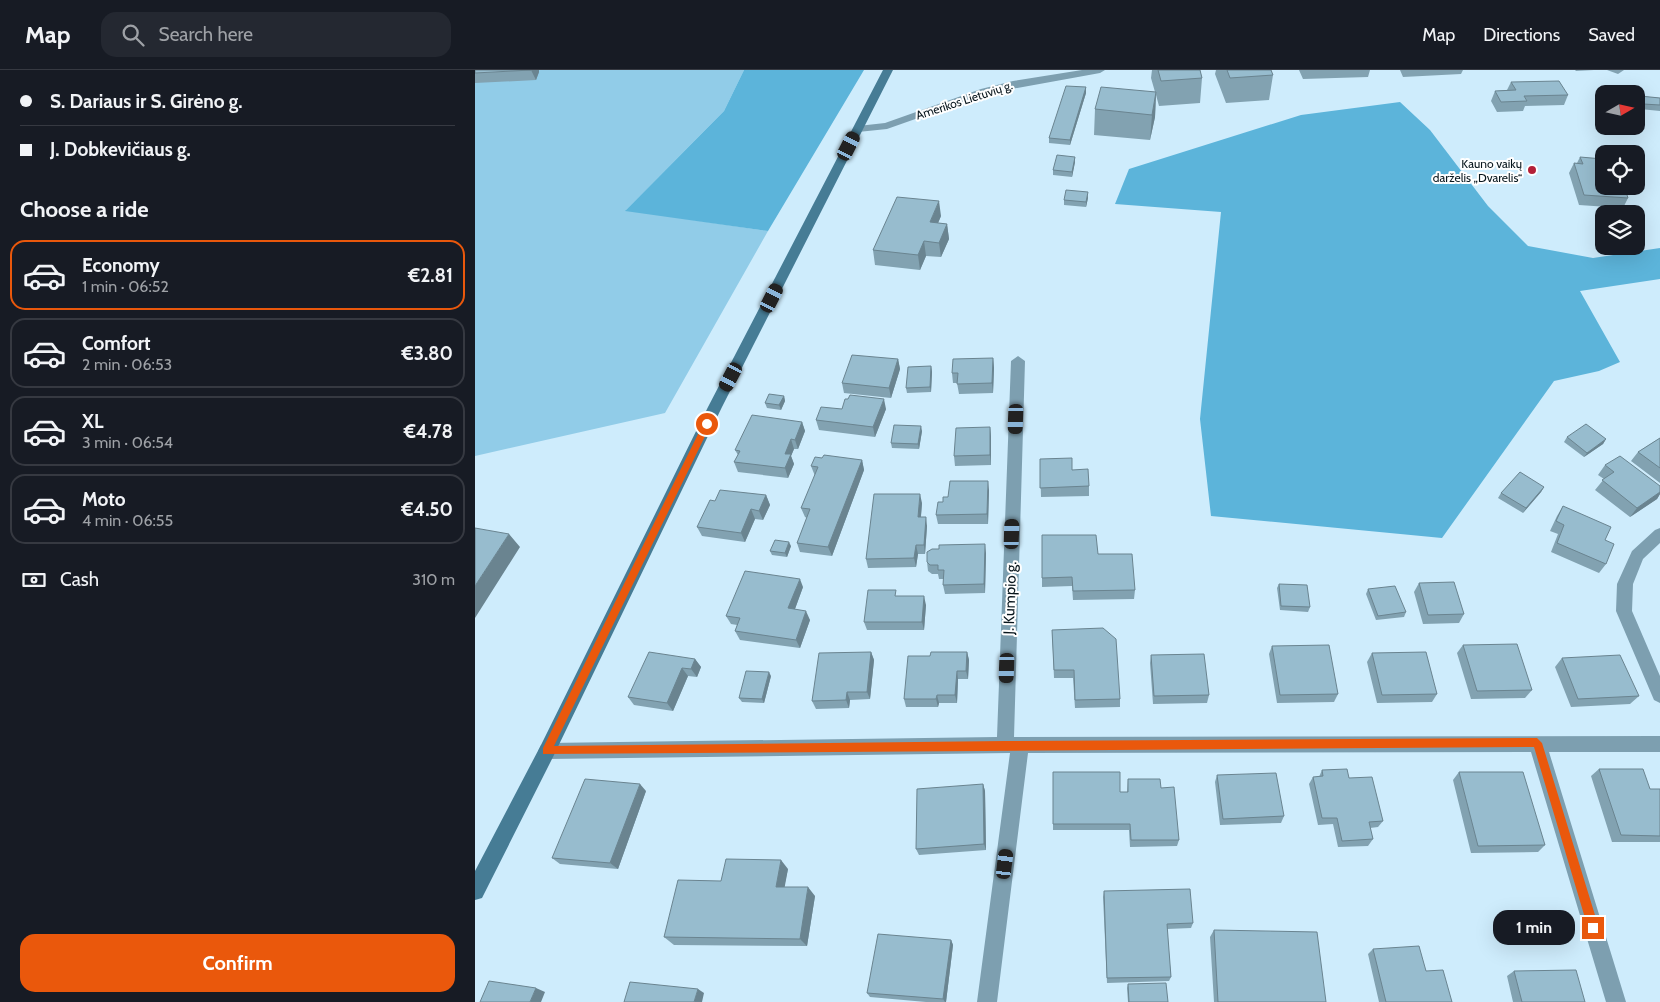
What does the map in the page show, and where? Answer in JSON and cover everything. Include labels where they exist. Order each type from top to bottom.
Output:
[{"type":"street","points":[[475,891],[480,868],[547,751],[715,407],[888,70]]},
{"type":"street","name":"Amerikos Lietuvių g.","points":[[858,129],[887,126],[985,91],[1013,84],[1100,70]]},
{"type":"street","name":"J. Kumpio g.","points":[[987,1002],[1012,745],[1018,361]]},
{"type":"street","points":[[1660,534],[1637,555],[1625,584],[1624,611],[1660,696]]},
{"type":"street","points":[[1537,743],[1616,1002]]},
{"type":"street","points":[[547,751],[1012,745],[1660,744]]},
{"type":"shaded area","points":[[475,70],[744,70],[724,111],[626,210],[768,231],[665,413],[475,456]]},
{"type":"shaded area","points":[[744,70],[864,70],[768,231],[625,211],[724,111]]},
{"type":"shaded area","points":[[1400,102],[1430,130],[1488,206],[1528,246],[1593,258],[1613,255],[1645,255],[1645,250],[1660,248],[1660,279],[1580,291],[1620,362],[1599,371],[1554,381],[1442,538],[1211,516],[1200,419],[1221,212],[1115,204],[1129,169],[1301,115]]},
{"type":"building","points":[[475,70],[531,70],[475,73]]},
{"type":"building","points":[[1158,70],[1200,70],[1202,78],[1161,81]]},
{"type":"building","points":[[1227,70],[1271,70],[1273,75],[1230,78]]},
{"type":"building","points":[[1559,81],[1568,95],[1524,96],[1527,101],[1501,102],[1495,91],[1516,90],[1511,82]]},
{"type":"building","points":[[1066,86],[1086,87],[1070,140],[1049,138]]},
{"type":"building","points":[[1101,87],[1156,92],[1152,115],[1095,109]]},
{"type":"building","points":[[1645,96],[1660,98],[1660,105],[1645,104]]},
{"type":"building","points":[[1057,155],[1075,157],[1072,172],[1053,170]]},
{"type":"building","points":[[1580,157],[1595,158],[1595,195],[1627,195],[1628,198],[1584,195],[1574,163],[1583,164]]},
{"type":"building","points":[[1066,190],[1088,192],[1086,202],[1064,200]]},
{"type":"building","points":[[897,197],[939,201],[930,222],[947,224],[939,243],[924,241],[918,255],[873,250]]},
{"type":"building","points":[[852,355],[898,359],[889,388],[842,383]]},
{"type":"building","points":[[993,358],[992,383],[957,384],[958,373],[952,373],[953,359]]},
{"type":"building","points":[[931,366],[930,387],[906,388],[908,367]]},
{"type":"building","points":[[769,394],[784,396],[779,405],[765,403]]},
{"type":"building","points":[[850,395],[884,399],[873,427],[816,420],[821,407],[842,409],[845,399],[848,399]]},
{"type":"building","points":[[752,415],[802,422],[795,440],[791,439],[785,454],[791,454],[785,468],[734,462],[740,451],[735,450]]},
{"type":"building","points":[[1586,424],[1606,439],[1587,453],[1567,437]]},
{"type":"building","points":[[894,425],[921,426],[918,444],[891,443]]},
{"type":"building","points":[[990,427],[990,455],[954,456],[956,428]]},
{"type":"building","points":[[1660,438],[1660,468],[1638,452]]},
{"type":"building","points":[[824,455],[862,460],[828,547],[797,543],[810,509],[801,508],[818,467],[811,466],[815,457],[822,458]]},
{"type":"building","points":[[1620,456],[1660,486],[1660,492],[1637,508],[1602,480],[1614,472],[1605,465]]},
{"type":"building","points":[[1072,458],[1072,470],[1088,469],[1089,486],[1040,488],[1040,459]]},
{"type":"building","points":[[1520,472],[1544,487],[1526,508],[1501,493]]},
{"type":"building","points":[[950,481],[988,481],[987,514],[936,515],[938,502],[943,502],[943,497],[948,497]]},
{"type":"building","points":[[720,490],[766,495],[759,511],[751,509],[741,533],[697,527],[710,500],[715,501]]},
{"type":"building","points":[[874,494],[920,494],[918,517],[926,517],[924,545],[916,545],[914,558],[866,559]]},
{"type":"building","points":[[1563,506],[1611,527],[1605,540],[1614,544],[1606,564],[1557,543],[1564,525],[1556,521]]},
{"type":"building","points":[[475,528],[509,534],[475,586]]},
{"type":"building","points":[[1042,535],[1096,535],[1098,554],[1132,554],[1135,590],[1073,591],[1072,577],[1042,578]]},
{"type":"building","points":[[775,540],[789,542],[785,553],[770,551]]},
{"type":"building","points":[[985,544],[984,584],[943,585],[944,570],[938,570],[938,565],[930,565],[927,562],[927,552],[932,549],[939,549],[939,545]]},
{"type":"building","points":[[745,571],[800,579],[788,608],[806,611],[796,640],[735,631],[740,618],[726,616]]},
{"type":"building","points":[[1454,582],[1464,614],[1428,615],[1419,583]]},
{"type":"building","points":[[1279,584],[1307,585],[1310,607],[1281,606]]},
{"type":"building","points":[[1395,586],[1406,612],[1378,616],[1368,589]]},
{"type":"building","points":[[868,590],[896,590],[895,596],[924,596],[922,622],[864,622]]},
{"type":"building","points":[[1103,628],[1116,639],[1120,699],[1075,700],[1074,670],[1054,670],[1052,630]]},
{"type":"building","points":[[1517,644],[1532,690],[1477,691],[1463,645]]},
{"type":"building","points":[[1329,645],[1338,694],[1280,695],[1272,646]]},
{"type":"building","points":[[649,652],[695,659],[691,669],[682,668],[667,703],[628,697]]},
{"type":"building","points":[[871,652],[867,692],[847,692],[846,700],[812,701],[819,653]]},
{"type":"building","points":[[931,652],[967,652],[966,671],[957,671],[955,695],[937,695],[936,699],[904,699],[908,656],[930,656]]},
{"type":"building","points":[[1426,652],[1437,694],[1382,695],[1372,653]]},
{"type":"building","points":[[1204,654],[1209,695],[1154,696],[1151,655]]},
{"type":"building","points":[[1620,655],[1639,696],[1578,699],[1562,658]]},
{"type":"building","points":[[746,671],[769,672],[762,699],[739,698]]},
{"type":"building","points":[[1347,769],[1349,778],[1372,777],[1383,821],[1369,822],[1373,839],[1342,841],[1337,818],[1322,818],[1313,777],[1323,776],[1322,770]]},
{"type":"building","points":[[1599,769],[1643,769],[1650,789],[1660,789],[1660,836],[1621,835]]},
{"type":"building","points":[[1053,772],[1120,772],[1120,792],[1128,792],[1128,779],[1160,779],[1161,788],[1174,787],[1179,840],[1131,840],[1130,824],[1053,824]]},
{"type":"building","points":[[1459,772],[1523,772],[1545,845],[1478,846]]},
{"type":"building","points":[[1276,773],[1284,816],[1223,819],[1217,775]]},
{"type":"building","points":[[585,779],[640,784],[610,863],[552,858]]},
{"type":"building","points":[[983,784],[984,844],[916,849],[917,789]]},
{"type":"building","points":[[726,859],[781,860],[776,887],[808,887],[800,939],[664,937],[678,880],[721,881]]},
{"type":"building","points":[[1190,889],[1193,923],[1167,924],[1171,977],[1107,978],[1104,891]]},
{"type":"building","points":[[1214,930],[1317,932],[1326,1002],[1218,1002]]},
{"type":"building","points":[[878,934],[951,940],[943,999],[867,993]]},
{"type":"building","points":[[1419,946],[1426,971],[1443,970],[1452,1002],[1386,1002],[1373,949]]},
{"type":"building","points":[[1576,970],[1585,1002],[1522,1002],[1514,971]]},
{"type":"building","points":[[489,981],[536,988],[530,1002],[480,1002]]},
{"type":"building","points":[[630,982],[698,989],[694,1002],[624,1002]]},
{"type":"building","points":[[1166,983],[1168,1002],[1129,1002],[1128,984]]},
{"type":"place","name":"Kauno vaikų darželis „Dvarelis“","points":[[1532,170]]},
{"type":"route","points":[[707,424],[547,751],[1005,745],[1537,743],[1593,928]]}]
